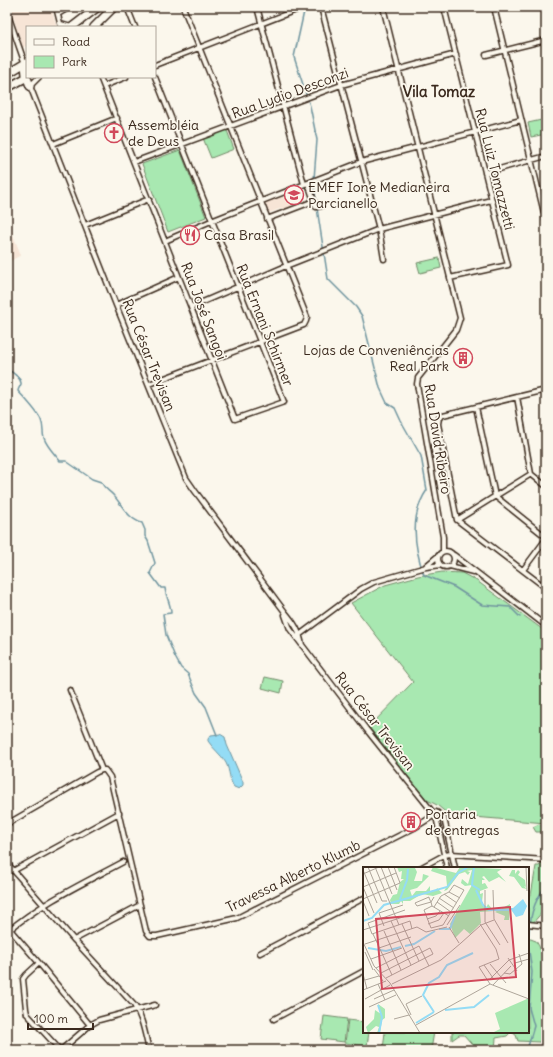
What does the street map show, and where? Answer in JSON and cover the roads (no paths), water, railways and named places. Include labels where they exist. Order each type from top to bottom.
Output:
[{"type":"highway","points":[[72,26],[98,7]]},
{"type":"highway","points":[[95,26],[114,7]]},
{"type":"highway","points":[[7,74],[26,71]]},
{"type":"highway","points":[[7,88],[19,82],[26,72]]},
{"type":"street","points":[[56,7],[61,25]]},
{"type":"street","points":[[58,14],[70,7]]},
{"type":"street","points":[[127,7],[135,26]]},
{"type":"street","points":[[149,384],[260,342],[304,324],[306,321],[306,317],[183,7]]},
{"type":"street","points":[[257,7],[283,105],[306,183],[316,207],[321,206]]},
{"type":"street","points":[[156,65],[304,7]]},
{"type":"street","points":[[321,7],[340,85],[379,229],[384,259]]},
{"type":"street","name":"Rua David Ribeiro","points":[[383,7],[460,318],[459,325],[456,330],[418,378],[417,384],[443,537],[449,551]]},
{"type":"street","name":"Rua Luiz Tomazzetti","points":[[444,7],[508,265],[450,278]]},
{"type":"street","points":[[494,7],[546,221]]},
{"type":"street","points":[[544,7],[546,14]]},
{"type":"street","name":"Rua César Trevisan","points":[[7,12],[26,68]]},
{"type":"street","points":[[486,55],[546,40]]},
{"type":"street","name":"Rua Lydio Desconzi","points":[[134,162],[182,145],[283,105],[340,85],[456,54]]},
{"type":"street","name":"Rua César Trevisan","points":[[29,78],[53,144],[186,478],[285,612],[295,623],[302,645],[366,729],[436,814]]},
{"type":"street","name":"Rua José Sangoi","points":[[100,78],[235,419]]},
{"type":"street","points":[[104,86],[124,78]]},
{"type":"street","name":"Rua Ernani Schirmer","points":[[155,78],[284,402],[235,419]]},
{"type":"street","points":[[53,144],[117,118]]},
{"type":"street","points":[[165,241],[211,220],[361,162],[522,120]]},
{"type":"street","points":[[485,173],[546,156]]},
{"type":"street","points":[[85,225],[149,200]]},
{"type":"street","points":[[191,307],[286,266],[379,229],[491,200]]},
{"type":"street","points":[[267,219],[314,201]]},
{"type":"street","points":[[116,305],[179,277]]},
{"type":"street","points":[[546,390],[443,415],[438,424],[457,520],[546,588]]},
{"type":"street","points":[[517,397],[531,474],[546,486]]},
{"type":"street","points":[[476,407],[495,496],[546,538],[523,570]]},
{"type":"street","points":[[457,520],[531,474]]},
{"type":"street","name":"Rua David Ribeiro","points":[[442,551],[443,537]]},
{"type":"street","points":[[426,567],[442,551],[449,551],[475,573],[546,626]]},
{"type":"street","points":[[450,566],[454,562],[454,555]]},
{"type":"street","points":[[438,556],[438,560],[441,565]]},
{"type":"street","points":[[298,636],[361,589],[374,582],[426,567],[441,565],[475,573]]},
{"type":"street","points":[[70,690],[102,770]]},
{"type":"street","points":[[7,824],[102,770],[108,772],[140,905],[74,940]]},
{"type":"street","points":[[13,871],[119,813]]},
{"type":"street","points":[[436,814],[444,818],[454,867]]},
{"type":"street","points":[[436,814],[447,867]]},
{"type":"street","name":"Travessa Alberto Klumb","points":[[140,905],[146,931],[150,936],[157,936],[237,918],[414,828],[436,814]]},
{"type":"street","points":[[422,867],[444,855],[451,854],[546,860]]},
{"type":"street","points":[[90,1025],[39,963],[8,929],[44,905],[123,862]]},
{"type":"street","points":[[7,863],[74,940],[138,1010],[148,1050]]},
{"type":"street","points":[[260,953],[363,899]]},
{"type":"street","points":[[529,924],[546,926]]},
{"type":"street","points":[[39,963],[23,979],[27,1014],[61,1050],[90,1025],[99,1020],[154,1005]]},
{"type":"street","points":[[274,1019],[363,972]]},
{"type":"water","points":[[220,734],[225,737],[243,782],[243,785],[239,789],[234,787],[232,784],[224,760],[208,741],[211,735]]},
{"type":"waterway","points":[[305,7],[294,57],[310,106],[317,140],[314,179]]},
{"type":"waterway","points":[[314,182],[316,202]]},
{"type":"waterway","points":[[317,208],[328,279],[356,307],[362,316],[380,388],[387,403],[395,408],[421,456],[427,490],[421,500],[418,510],[415,532],[418,554],[424,575],[454,587],[482,605],[510,607],[520,617]]},
{"type":"waterway","points":[[7,369],[16,375],[20,380],[21,384],[18,391],[39,416],[42,423],[45,441],[60,461],[66,461],[92,479],[101,482],[126,512],[142,523],[155,563],[150,573],[161,588],[165,588],[170,607],[171,613],[163,614],[166,635],[181,668],[188,674],[196,693],[206,707],[217,735]]},
{"type":"waterway","points":[[529,932],[532,912],[541,892],[546,886]]},
{"type":"waterway","points":[[529,951],[532,972],[529,1008]]},
{"type":"waterway","points":[[527,1050],[534,1026],[529,1008]]},
{"type":"place","name":"Assembléia de Deus","points":[[114,133]]},
{"type":"place","name":"EMEF Ione Medianeira Parcianello","points":[[294,195]]},
{"type":"place","name":"Casa Brasil","points":[[190,235]]},
{"type":"place","name":"Lojas de Conveniências Real Park","points":[[463,358]]},
{"type":"place","name":"Portaria de entregas","points":[[411,822]]},
{"type":"district","name":"Vila Tomaz","points":[[439,91]]}]
